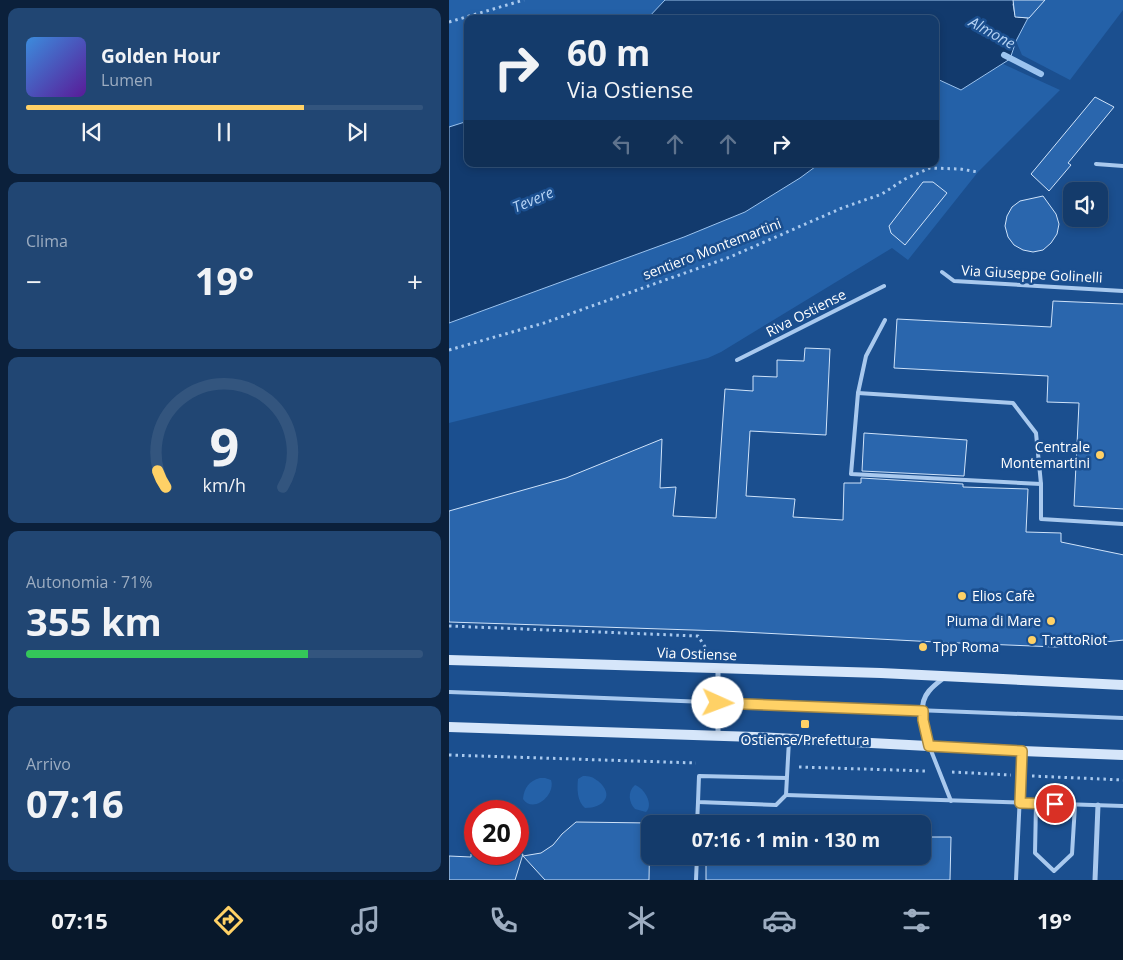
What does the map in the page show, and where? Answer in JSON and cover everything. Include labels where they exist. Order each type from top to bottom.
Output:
[{"type":"main road","name":"Via Ostiense","points":[[449,660],[881,673],[1123,685]]},
{"type":"main road","points":[[449,727],[718,735],[1123,755]]},
{"type":"street","points":[[718,669],[718,735]]},
{"type":"street","points":[[929,746],[923,720],[924,702],[928,692],[945,677]]},
{"type":"street","points":[[1095,880],[1098,805]]},
{"type":"lane","points":[[1096,164],[1123,166]]},
{"type":"lane","name":"Via Giuseppe Golinelli","points":[[942,272],[954,281],[1123,291]]},
{"type":"lane","name":"Riva Ostiense","points":[[737,360],[885,286]]},
{"type":"lane","points":[[885,320],[866,356],[859,393],[851,474],[1041,484]]},
{"type":"lane","points":[[859,393],[1013,403],[1036,433],[1041,484],[1041,519],[1123,524]]},
{"type":"lane","points":[[449,692],[1123,718]]},
{"type":"lane","points":[[786,795],[789,738]]},
{"type":"lane","points":[[929,746],[951,801]]},
{"type":"lane","points":[[1016,880],[1022,751]]},
{"type":"lane","points":[[697,815],[699,776],[787,778]]},
{"type":"lane","points":[[698,802],[776,804],[786,795],[1123,806]]},
{"type":"lane","points":[[1036,804],[1035,853],[1054,871],[1072,854],[1075,805]]},
{"type":"lane","points":[[696,880],[697,865]]},
{"type":"path","points":[[473,15],[524,0]]},
{"type":"path","points":[[449,22],[464,18]]},
{"type":"path","name":"sentiero Montemartini","points":[[449,350],[544,323],[730,257],[842,208],[882,194],[905,179],[930,168],[978,172]]},
{"type":"path","points":[[449,626],[698,636]]},
{"type":"path","points":[[449,755],[703,763]]},
{"type":"path","points":[[787,766],[1123,780]]},
{"type":"shaded area","points":[[449,0],[665,0],[651,15],[464,15],[464,122],[449,127]]},
{"type":"shaded area","points":[[1045,0],[1123,0],[1123,10],[1070,80],[1022,55],[1016,41],[1028,18]]},
{"type":"shaded area","points":[[1003,64],[1060,90],[978,172],[908,260],[892,248],[721,352],[708,358],[449,423],[449,323],[684,237],[745,212],[815,167],[939,167],[939,80],[961,90]]},
{"type":"shaded area","points":[[583,776],[593,777],[606,791],[605,800],[597,806],[585,808],[582,805],[578,795],[578,779]]},
{"type":"shaded area","points":[[540,778],[551,780],[552,786],[547,797],[538,804],[529,803],[529,800],[523,799],[526,788],[533,781]]},
{"type":"shaded area","points":[[635,785],[642,789],[647,797],[649,805],[646,812],[635,809],[631,804],[630,794]]},
{"type":"water","points":[[665,0],[1016,0],[1013,4],[1015,15],[1028,18],[1016,41],[1010,59],[961,90],[939,80],[939,15],[651,15]]},
{"type":"water","name":"Tevere","points":[[464,122],[464,167],[815,167],[745,212],[684,237],[449,323],[449,127]]},
{"type":"building","points":[[1013,0],[1045,0],[1029,18],[1015,17]]},
{"type":"building","points":[[1095,97],[1114,107],[1068,163],[1071,165],[1049,191],[1031,174]]},
{"type":"building","points":[[923,182],[933,182],[947,193],[905,245],[891,233],[889,226]]},
{"type":"building","points":[[1043,196],[1056,214],[1059,224],[1057,234],[1043,250],[1033,252],[1023,250],[1014,245],[1008,237],[1005,226],[1007,216],[1012,207],[1020,201]]},
{"type":"building","name":"Centrale Montemartini","points":[[1053,301],[1124,304],[1124,509],[1074,506],[1079,403],[1047,402],[1048,376],[894,368],[897,319],[1051,327]]},
{"type":"building","points":[[805,348],[830,349],[826,435],[750,431],[746,496],[795,499],[793,517],[843,520],[844,483],[861,483],[861,478],[963,484],[963,487],[1028,489],[1026,532],[1061,533],[1061,542],[1124,555],[1124,640],[1056,647],[723,631],[449,622],[449,511],[566,478],[662,439],[660,488],[676,487],[673,516],[716,518],[725,389],[753,391],[753,376],[777,377],[777,360],[804,361]]},
{"type":"building","points":[[864,433],[967,440],[964,476],[862,471]]},
{"type":"building","points":[[576,822],[641,823],[641,865],[649,865],[649,880],[545,880],[529,863],[529,855],[541,853],[553,845]]},
{"type":"building","points":[[931,837],[951,837],[950,880],[706,880],[706,865],[931,865]]},
{"type":"building","points":[[449,856],[464,857],[464,865],[520,865],[515,880],[449,880]]},
{"type":"waterway","name":"Almone","points":[[1004,55],[1041,74]]},
{"type":"place","name":"Centrale Montemartini","points":[[1100,455]]},
{"type":"place","name":"Elios Cafè","points":[[962,596]]},
{"type":"place","name":"Piuma di Mare","points":[[1051,621]]},
{"type":"place","name":"TrattoRiot","points":[[1032,640]]},
{"type":"place","name":"Tpp Roma","points":[[923,647]]},
{"type":"place","name":"Ostiense/Prefettura","points":[[805,724]]},
{"type":"route","points":[[718,703],[923,711],[923,720],[929,746],[1022,751],[1020,803],[1055,804]]}]
